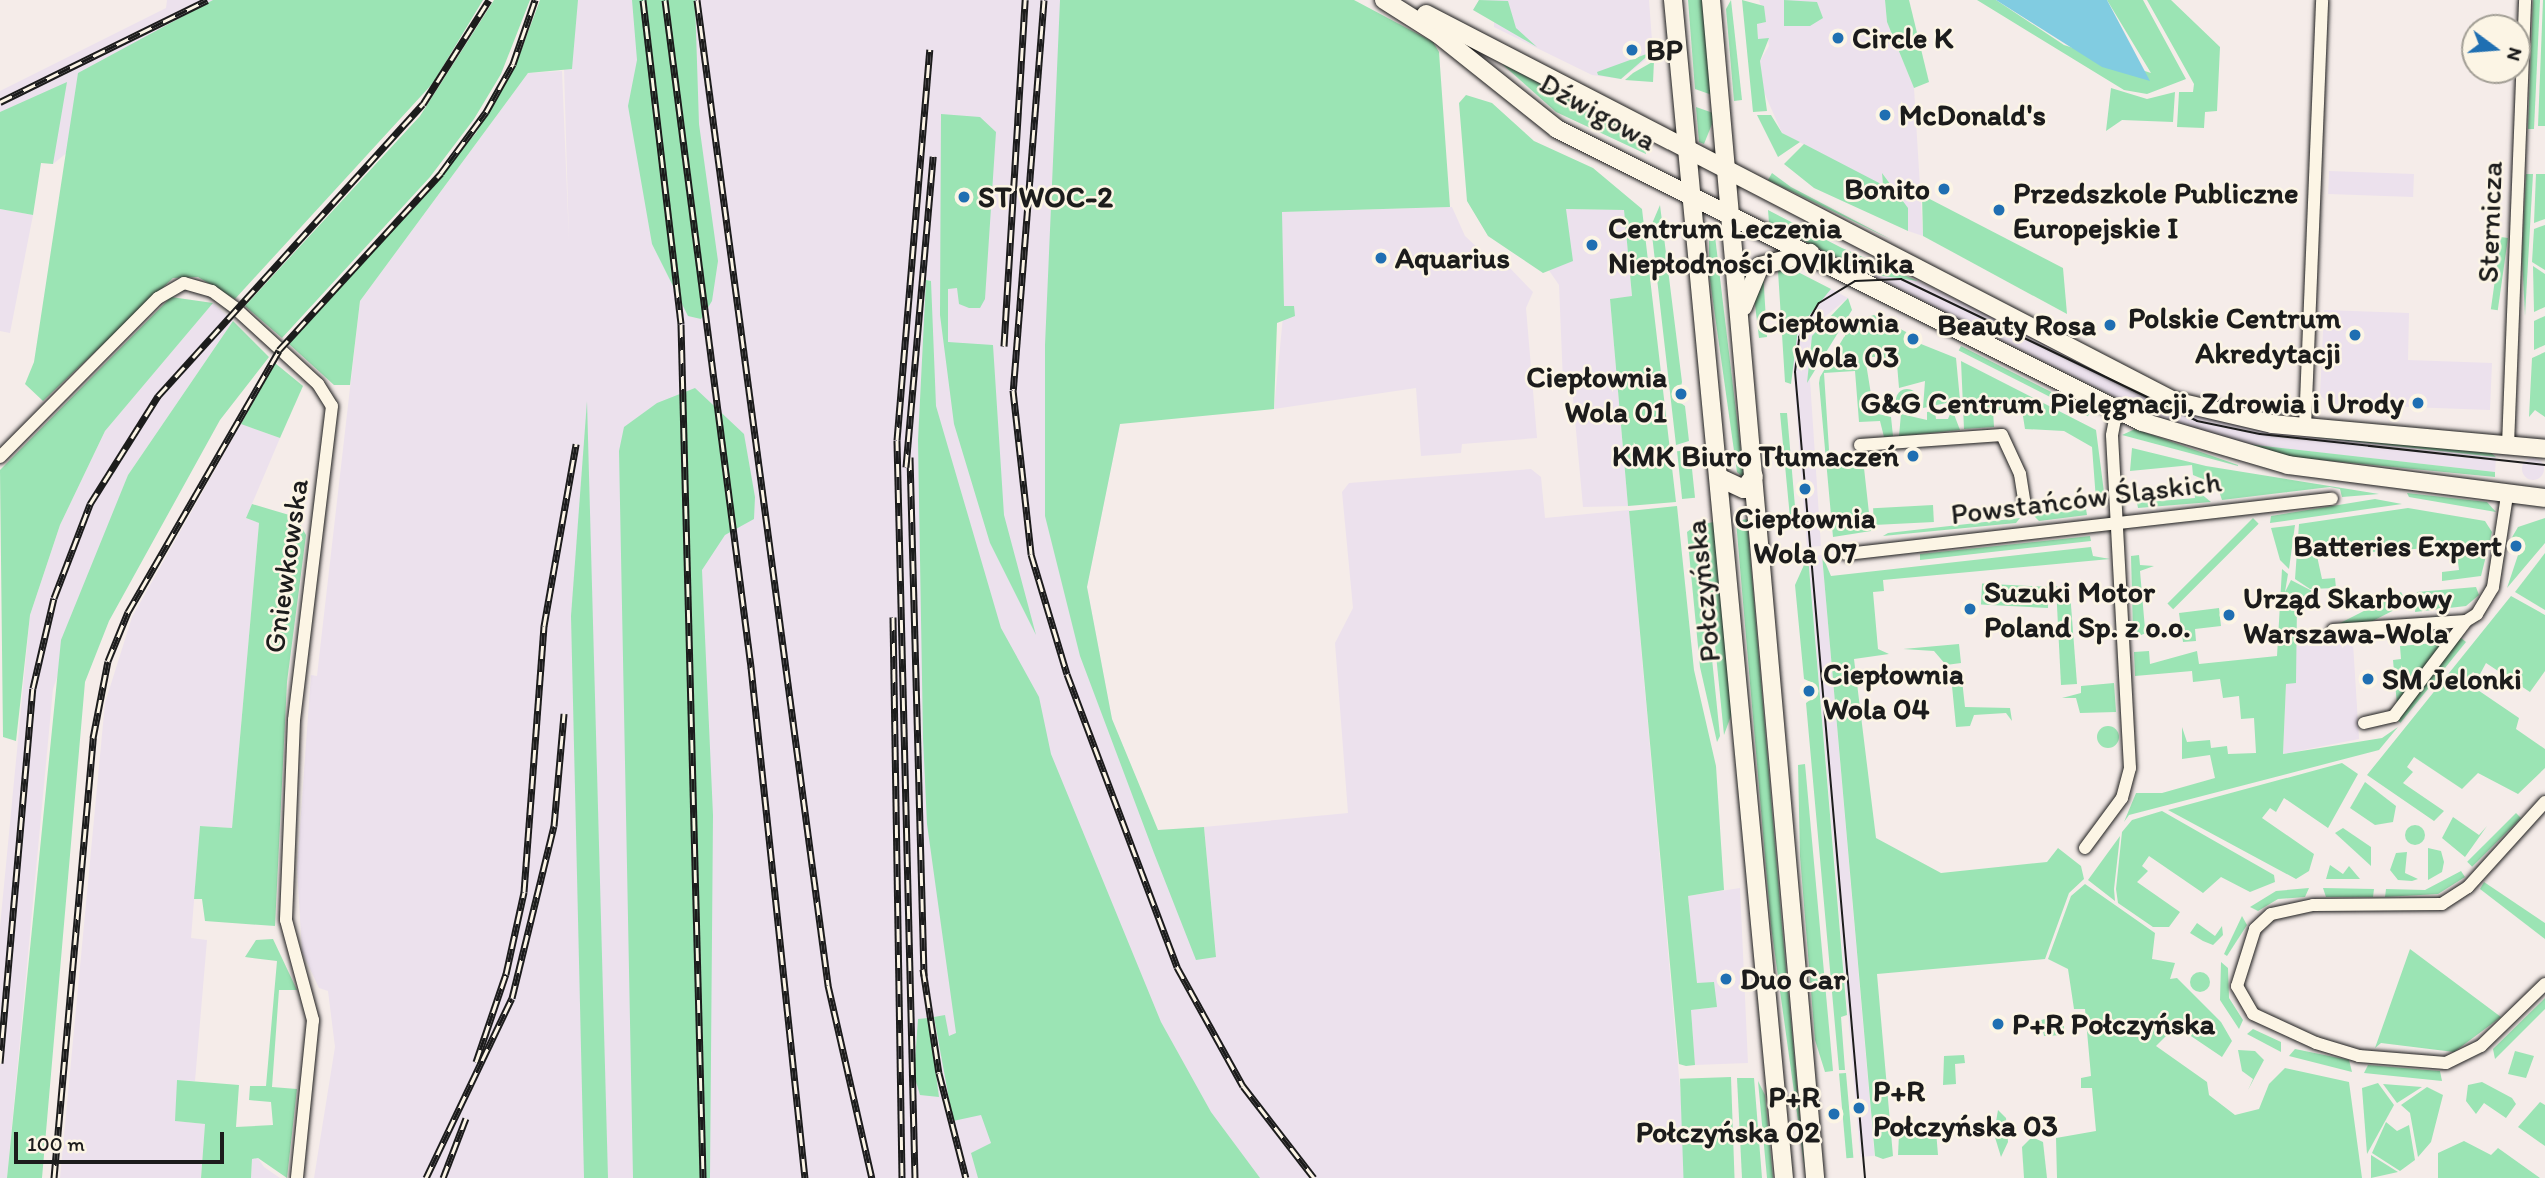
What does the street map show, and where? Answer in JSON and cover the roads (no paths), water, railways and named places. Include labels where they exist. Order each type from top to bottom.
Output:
[{"type":"main road","name":"Dźwigowa","points":[[1384,0],[1438,34],[1557,129],[1689,192]]},
{"type":"main road","name":"Dźwigowa","points":[[1394,0],[1685,146]]},
{"type":"main road","name":"Połczyńska","points":[[1673,0],[1784,1178]]},
{"type":"main road","name":"Połczyńska","points":[[1711,0],[1727,167],[1726,210],[1754,476],[1815,1178]]},
{"type":"main road","points":[[1685,146],[2152,392],[2218,415],[2305,427],[2545,449]]},
{"type":"main road","name":"Powstańców Śląskich","points":[[1689,192],[2117,410],[2248,457],[2507,495],[2545,498]]},
{"type":"main road","points":[[1739,324],[1757,270],[1775,258],[1812,253]]},
{"type":"main road","points":[[1720,478],[1741,489],[1754,476]]},
{"type":"street","points":[[2305,427],[2322,0]]},
{"type":"street","name":"Sternicza","points":[[2508,445],[2525,0]]},
{"type":"street","name":"Gniewkowska","points":[[0,457],[158,298],[184,283],[212,291],[235,308],[318,384],[332,406],[294,720],[286,920],[313,1020],[296,1178]]},
{"type":"street","points":[[2085,848],[2122,798],[2129,775],[2120,521],[2112,435],[2117,410]]},
{"type":"street","points":[[1860,445],[2002,435],[2020,474],[2025,506]]},
{"type":"street","points":[[2364,723],[2394,716],[2493,587],[2507,495]]},
{"type":"street","name":"Powstańców Śląskich","points":[[1846,554],[2332,499]]},
{"type":"street","points":[[2333,630],[2466,621]]},
{"type":"street","points":[[2545,802],[2468,887],[2442,904],[2313,905],[2270,914],[2255,929],[2237,986],[2253,1014],[2316,1043],[2359,1056],[2446,1063],[2481,1046],[2545,984]]},
{"type":"water","points":[[1996,0],[2107,0],[2150,81],[2102,67]]},
{"type":"tram line","points":[[1865,1178],[1795,372],[1799,337],[1819,303],[1855,281],[1901,279],[2197,421],[2260,434],[2545,465]]},
{"type":"railway","points":[[0,102],[207,0]]},
{"type":"railway","points":[[0,1063],[33,688],[54,598],[90,504],[158,396],[423,104],[489,0]]},
{"type":"railway","points":[[54,1178],[93,738],[108,661],[128,612],[279,350],[441,173],[486,112],[513,64],[535,0]]},
{"type":"railway","points":[[643,0],[681,324],[703,1178]]},
{"type":"railway","points":[[665,0],[751,667],[805,1178]]},
{"type":"railway","points":[[697,0],[828,985],[872,1178]]},
{"type":"railway","points":[[1004,346],[1025,0]]},
{"type":"railway","points":[[1044,0],[1013,390],[1031,554],[1067,674],[1177,967],[1243,1086],[1314,1178]]},
{"type":"railway","points":[[915,1178],[897,440],[930,49]]},
{"type":"railway","points":[[906,467],[933,156]]},
{"type":"railway","points":[[476,1062],[506,974],[524,892],[544,626],[576,444]]},
{"type":"railway","points":[[910,457],[924,976]]},
{"type":"railway","points":[[893,617],[902,1178]]},
{"type":"railway","points":[[426,1178],[512,998],[554,826],[564,713]]},
{"type":"railway","points":[[923,969],[939,1073],[966,1178]]},
{"type":"railway","points":[[443,1178],[466,1118]]},
{"type":"place","name":"Circle K","points":[[1838,38]]},
{"type":"place","name":"BP","points":[[1632,50]]},
{"type":"place","name":"McDonald's","points":[[1885,115]]},
{"type":"place","name":"Bonito","points":[[1944,189]]},
{"type":"place","name":"ST WOC-2","points":[[964,197]]},
{"type":"place","name":"Przedszkole Publiczne Europejskie I","points":[[1999,210]]},
{"type":"place","name":"Centrum Leczenia Niepłodności OVIklinika","points":[[1592,245]]},
{"type":"place","name":"Aquarius","points":[[1381,258]]},
{"type":"place","name":"Beauty Rosa","points":[[2110,325]]},
{"type":"place","name":"Polskie Centrum Akredytacji","points":[[2355,335]]},
{"type":"place","name":"Ciepłownia Wola 03","points":[[1913,339]]},
{"type":"place","name":"Ciepłownia Wola 01","points":[[1681,394]]},
{"type":"place","name":"G&G Centrum Pielęgnacji, Zdrowia i Urody","points":[[2418,403]]},
{"type":"place","name":"KMK Biuro Tłumaczeń","points":[[1913,456]]},
{"type":"place","name":"Ciepłownia Wola 07","points":[[1805,489]]},
{"type":"place","name":"Batteries Expert","points":[[2516,546]]},
{"type":"place","name":"Suzuki Motor Poland Sp. z o.o.","points":[[1970,609]]},
{"type":"place","name":"Urząd Skarbowy Warszawa-Wola","points":[[2229,615]]},
{"type":"place","name":"SM Jelonki","points":[[2368,679]]},
{"type":"place","name":"Ciepłownia Wola 04","points":[[1809,691]]},
{"type":"place","name":"Duo Car","points":[[1726,979]]},
{"type":"place","name":"P+R Połczyńska","points":[[1998,1024]]},
{"type":"place","name":"P+R Połczyńska 03","points":[[1859,1108]]},
{"type":"place","name":"P+R Połczyńska 02","points":[[1834,1114]]}]
